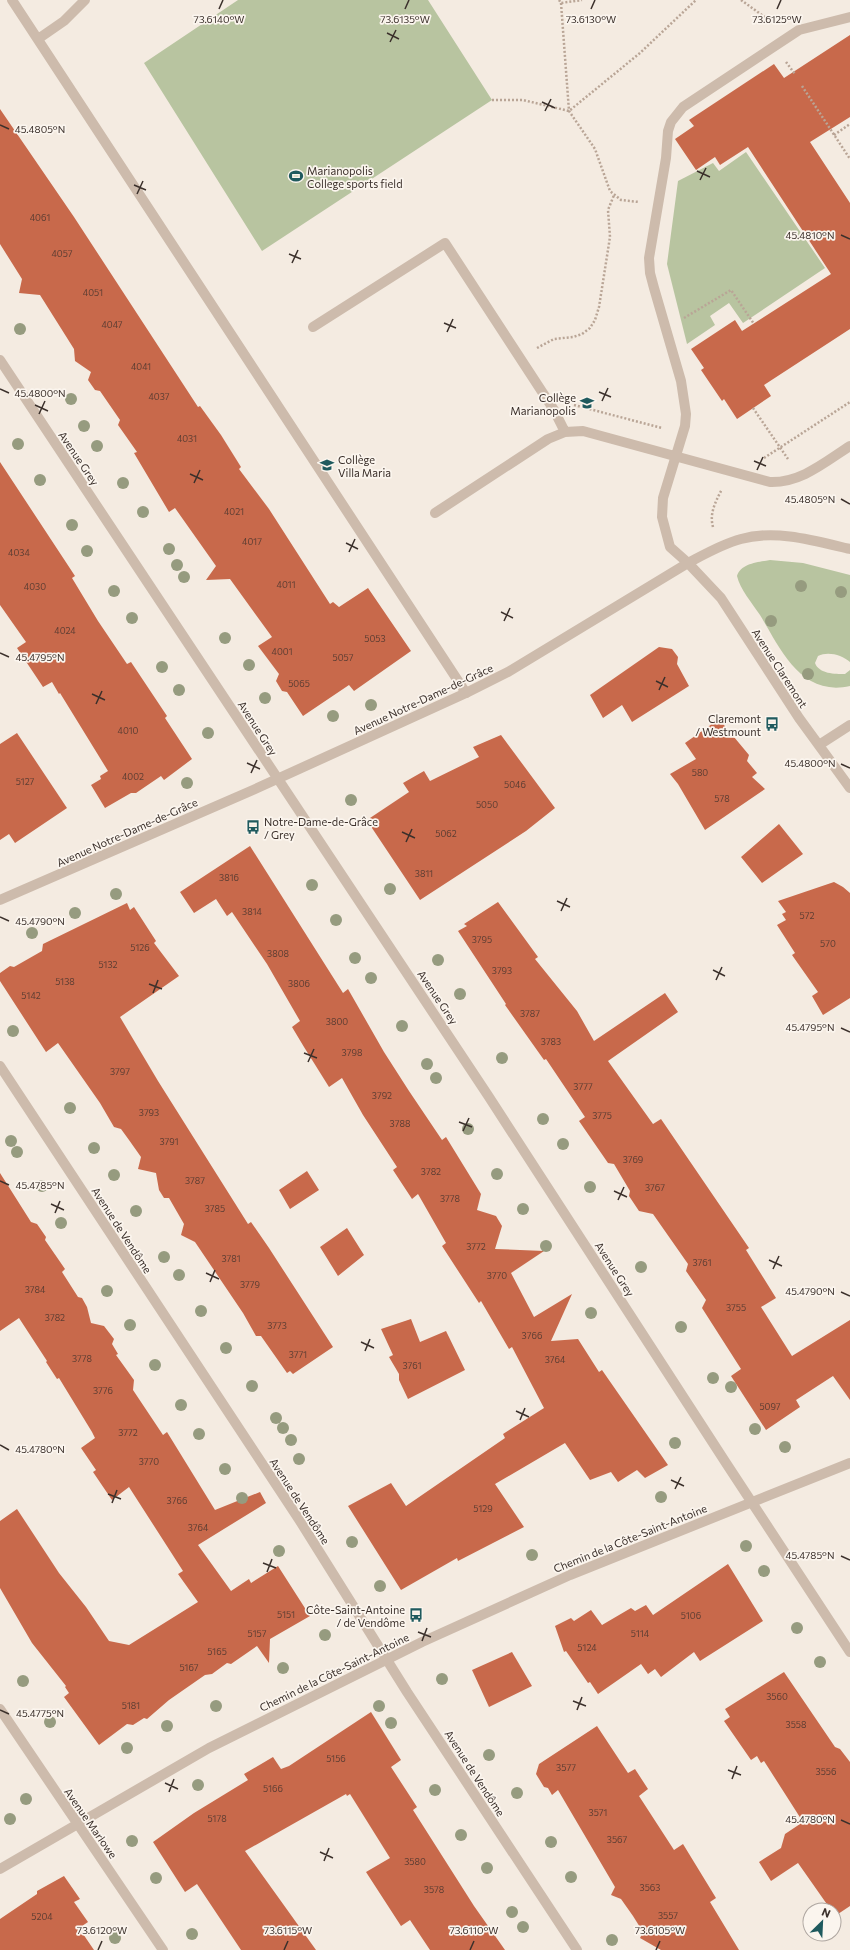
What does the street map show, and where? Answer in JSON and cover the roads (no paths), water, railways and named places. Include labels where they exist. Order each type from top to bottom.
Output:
[{"type":"street","points":[[12,0],[466,693]]},
{"type":"street","points":[[38,39],[64,20],[85,0]]},
{"type":"street","name":"Avenue Claremont","points":[[850,17],[799,30],[683,107],[671,122],[668,131],[666,158],[649,258],[652,281],[685,401],[685,426],[663,498],[662,517],[670,547],[721,598],[799,718],[850,788]]},
{"type":"street","points":[[313,327],[445,243],[554,410],[565,432]]},
{"type":"street","name":"Avenue Grey","points":[[0,360],[489,1097],[850,1652]]},
{"type":"street","points":[[436,513],[548,439],[565,432],[583,431],[758,480],[779,482],[796,479],[812,471],[850,446]]},
{"type":"street","name":"Avenue Notre-Dame-de-Grâce","points":[[0,900],[277,779],[466,693],[508,672],[688,564],[720,547],[750,537],[792,537],[850,549]]},
{"type":"street","points":[[819,745],[850,725]]},
{"type":"street","name":"Avenue de Vendôme","points":[[0,1066],[300,1521],[387,1660],[577,1950]]},
{"type":"street","name":"Chemin de la Côte-Saint-Antoine","points":[[0,1869],[209,1748],[531,1591],[629,1550],[753,1503],[850,1463]]},
{"type":"street","name":"Avenue Marlowe","points":[[0,1710],[163,1950]]},
{"type":"place","name":"Marianopolis College sports field","points":[[296,176]]},
{"type":"place","name":"Collège Marianopolis","points":[[587,403]]},
{"type":"place","name":"Collège Villa Maria","points":[[327,465]]},
{"type":"place","name":"Claremont / Westmount","points":[[772,724]]},
{"type":"place","name":"Notre-Dame-de-Grâce / Grey","points":[[253,827]]},
{"type":"place","name":"Côte-Saint-Antoine / de Vendôme","points":[[416,1615]]}]
